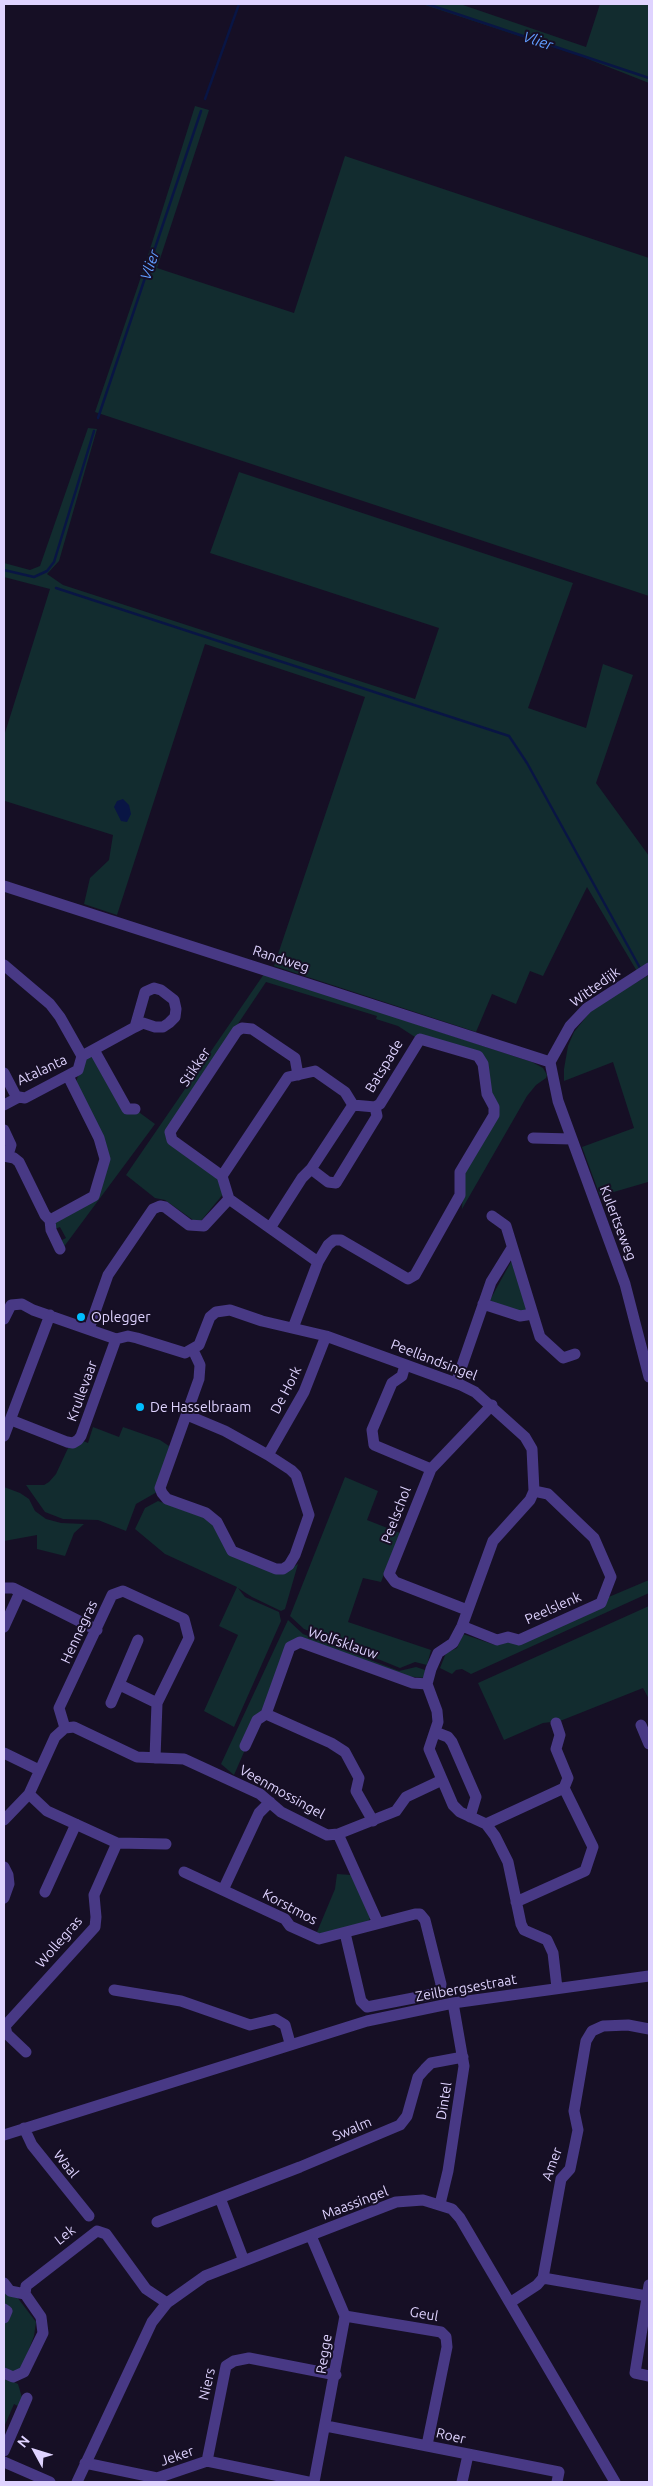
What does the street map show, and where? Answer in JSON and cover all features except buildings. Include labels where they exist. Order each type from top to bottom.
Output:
[{"type":"street","name":"Randweg","points":[[4,886],[550,1062]]},
{"type":"street","name":"Atalanta","points":[[4,965],[50,1004],[60,1017],[82,1056],[78,1070],[25,1098],[17,1098],[4,1105]]},
{"type":"street","name":"Wittedijk","points":[[550,1062],[566,1032],[578,1016],[587,1008],[649,968]]},
{"type":"street","points":[[82,1056],[135,1027]]},
{"type":"street","name":"Stikker","points":[[222,1176],[172,1140],[170,1132],[237,1031],[242,1028],[252,1029],[295,1058],[298,1075]]},
{"type":"street","name":"Batspade","points":[[298,1075],[315,1071],[345,1092],[353,1105],[375,1107],[380,1104],[417,1041],[423,1038],[478,1056],[483,1064],[487,1094],[494,1107],[494,1115],[460,1172],[460,1195],[415,1275],[408,1279],[341,1240],[334,1240],[328,1245],[318,1262]]},
{"type":"street","points":[[94,1050],[127,1110],[135,1109]]},
{"type":"street","name":"Kulertseweg","points":[[550,1062],[558,1101],[625,1284],[649,1377]]},
{"type":"street","points":[[4,1073],[17,1098]]},
{"type":"street","points":[[293,1328],[318,1262],[229,1199],[222,1176],[288,1077],[298,1075]]},
{"type":"street","points":[[50,1220],[94,1196],[105,1165],[99,1138],[68,1076]]},
{"type":"street","points":[[270,1228],[302,1178],[312,1169],[353,1105]]},
{"type":"street","points":[[312,1169],[332,1184],[340,1179],[377,1116],[375,1107]]},
{"type":"street","points":[[4,1130],[12,1145],[6,1156],[19,1162],[45,1215],[50,1220],[51,1230],[60,1249]]},
{"type":"street","points":[[533,1138],[571,1139]]},
{"type":"street","points":[[88,1329],[108,1275],[153,1209],[160,1206],[165,1207],[189,1225],[204,1226],[229,1199]]},
{"type":"street","points":[[492,1216],[506,1226],[540,1337],[563,1358],[575,1354]]},
{"type":"street","points":[[456,1383],[491,1282],[512,1248]]},
{"type":"street","points":[[4,1319],[7,1310],[17,1303],[116,1339],[128,1336],[137,1338],[178,1353],[193,1350],[200,1366],[199,1379],[160,1488],[162,1493],[167,1498],[206,1513],[217,1522],[232,1551],[276,1569],[283,1569],[289,1565],[295,1556],[309,1511],[296,1475],[268,1455],[213,1425],[187,1415]]},
{"type":"street","points":[[483,1304],[520,1316],[533,1314]]},
{"type":"street","name":"Peellandsingel","points":[[193,1350],[199,1345],[210,1317],[223,1309],[326,1336],[456,1383],[475,1392],[492,1405],[525,1437],[532,1449],[534,1491]]},
{"type":"street","points":[[4,1436],[50,1315]]},
{"type":"street","name":"De Hork","points":[[268,1455],[304,1392],[326,1336]]},
{"type":"street","name":"Krullevaar","points":[[11,1420],[67,1442],[73,1443],[78,1440],[116,1339]]},
{"type":"street","points":[[405,1365],[402,1376],[392,1383],[372,1430],[374,1445],[431,1469]]},
{"type":"street","name":"Peelschol","points":[[467,1610],[395,1582],[389,1574],[431,1469],[492,1405]]},
{"type":"street","points":[[534,1491],[530,1500],[493,1541],[462,1626],[453,1643],[438,1653],[427,1684],[437,1711],[438,1722],[429,1749],[453,1804],[460,1812],[486,1824],[508,1862],[524,1930],[547,1940],[553,1953],[557,1988]]},
{"type":"street","name":"Peelslenk","points":[[462,1626],[497,1640],[508,1636],[519,1640],[602,1603],[611,1577],[594,1538],[548,1494],[534,1491]]},
{"type":"street","points":[[4,1588],[13,1588],[97,1630]]},
{"type":"street","name":"Hennegras","points":[[65,1728],[59,1708],[112,1595],[123,1591],[184,1619],[189,1638],[157,1702],[154,1758]]},
{"type":"street","points":[[4,1627],[20,1592]]},
{"type":"street","points":[[111,1703],[138,1640]]},
{"type":"street","name":"Wolfsklauw","points":[[245,1746],[257,1720],[266,1714],[290,1647],[300,1642],[413,1683],[427,1684]]},
{"type":"street","points":[[120,1684],[157,1702]]},
{"type":"street","points":[[266,1714],[345,1752],[359,1778],[356,1790],[373,1821]]},
{"type":"street","points":[[486,1824],[564,1788],[568,1778],[556,1749],[560,1735],[556,1723]]},
{"type":"street","points":[[641,1725],[649,1744]]},
{"type":"street","name":"Veenmossingel","points":[[65,1728],[74,1727],[137,1757],[184,1759],[245,1786],[270,1802],[280,1812],[328,1835],[338,1834]]},
{"type":"street","points":[[4,1820],[29,1794],[54,1736],[65,1728]]},
{"type":"street","points":[[435,1732],[448,1737],[452,1742],[476,1797],[470,1817]]},
{"type":"street","points":[[4,1754],[39,1770]]},
{"type":"street","points":[[378,1923],[338,1834],[396,1811],[406,1797],[442,1780]]},
{"type":"street","points":[[516,1902],[585,1871],[593,1847],[564,1788]]},
{"type":"street","points":[[29,1794],[47,1811],[118,1843],[166,1844]]},
{"type":"street","points":[[223,1890],[259,1813],[270,1802]]},
{"type":"street","points":[[45,1892],[76,1824]]},
{"type":"street","name":"Wollegras","points":[[26,2052],[7,2034],[6,2021],[95,1927],[94,1894],[118,1843]]},
{"type":"street","points":[[4,1867],[10,1884],[4,1898]]},
{"type":"street","name":"Korstmos","points":[[184,1872],[285,1919],[290,1926],[319,1939],[420,1914],[425,1920],[441,1984],[440,1990],[434,1994],[367,2007],[361,2001],[345,1933]]},
{"type":"street","name":"Zeilbergsestraat","points":[[4,2134],[367,2021],[454,2003],[649,1976]]},
{"type":"street","points":[[114,1990],[181,2002],[250,2026],[275,2019],[285,2025],[290,2044]]},
{"type":"street","name":"Dintel","points":[[440,2204],[450,2161],[464,2066],[454,2003]]},
{"type":"street","name":"Amer","points":[[543,2278],[561,2180],[570,2169],[578,2130],[574,2111],[586,2041],[592,2031],[603,2026],[628,2025],[649,2029]]},
{"type":"street","name":"Swalm","points":[[157,2222],[400,2125],[407,2116],[418,2077],[425,2069],[431,2063],[463,2057]]},
{"type":"street","name":"Waal","points":[[24,2128],[32,2145],[89,2216]]},
{"type":"street","points":[[220,2198],[244,2261]]},
{"type":"street","name":"Maassingel","points":[[77,2482],[152,2322],[167,2303],[205,2276],[396,2202],[422,2200],[452,2209],[460,2218],[615,2482]]},
{"type":"street","name":"Lek","points":[[25,2294],[26,2286],[97,2231],[106,2234],[146,2289],[167,2303]]},
{"type":"street","points":[[312,2236],[345,2316]]},
{"type":"street","points":[[511,2302],[537,2285],[543,2278],[648,2291],[635,2373],[649,2376]]},
{"type":"street","points":[[4,2283],[10,2291],[25,2294],[41,2317],[43,2333],[24,2372],[13,2377],[4,2373]]},
{"type":"street","points":[[4,2309],[7,2311],[4,2318]]},
{"type":"street","name":"Regge","points":[[314,2482],[336,2375],[345,2316]]},
{"type":"street","name":"Geul","points":[[345,2316],[441,2332],[446,2337],[447,2347],[428,2445]]},
{"type":"street","name":"Niers","points":[[206,2461],[226,2366],[234,2361],[249,2358],[336,2375]]},
{"type":"street","points":[[4,2451],[27,2398]]},
{"type":"street","name":"Roer","points":[[326,2426],[559,2472],[557,2482]]},
{"type":"street","points":[[462,2482],[468,2455]]},
{"type":"street","name":"Jeker","points":[[85,2463],[157,2480],[206,2461],[308,2482]]},
{"type":"street","points":[[4,2462],[50,2482]]},
{"type":"green space","points":[[422,4],[460,4],[586,47],[600,4],[649,4],[649,83],[583,57]]},
{"type":"green space","points":[[195,106],[209,110],[157,268],[294,313],[345,156],[649,258],[649,596],[95,412],[145,265]]},
{"type":"green space","points":[[88,428],[97,429],[59,561],[47,574],[63,585],[415,699],[439,628],[210,553],[239,472],[573,583],[528,708],[586,728],[603,664],[633,675],[596,783],[649,856],[649,965],[638,973],[587,887],[543,976],[530,971],[516,1004],[492,994],[476,1032],[274,966],[365,697],[205,644],[117,915],[84,904],[90,878],[109,860],[113,835],[5,801],[4,804],[4,736],[50,589],[4,577],[4,563],[30,570],[40,566]]},
{"type":"green space","points":[[264,974],[532,1062],[543,1068],[547,1075],[546,1078],[536,1085],[527,1096],[462,1209],[464,1174],[496,1119],[481,1059],[415,1037],[398,1026],[376,1019],[377,1016],[266,982],[166,1131],[222,1179],[224,1193],[200,1222],[193,1220],[165,1200],[155,1198],[126,1175]]},
{"type":"green space","points":[[649,975],[649,1184],[648,1182],[600,1196],[582,1147],[634,1128],[613,1062],[564,1081],[568,1046],[574,1032],[594,1007]]},
{"type":"green space","points":[[94,1052],[125,1114],[136,1110],[155,1124],[63,1248],[60,1241],[66,1238],[60,1227],[55,1229],[56,1222],[98,1197],[109,1162],[75,1085],[84,1058]]},
{"type":"green space","points":[[512,1260],[527,1311],[524,1312],[498,1305],[490,1300]]},
{"type":"green space","points":[[93,1427],[119,1437],[123,1427],[160,1440],[172,1448],[157,1492],[136,1504],[126,1531],[98,1520],[63,1519],[45,1512],[26,1485],[44,1485],[49,1482],[56,1474],[69,1446],[81,1440],[88,1443]]},
{"type":"green space","points":[[345,1477],[378,1491],[367,1520],[400,1533],[381,1582],[363,1578],[348,1622],[431,1650],[427,1665],[415,1662],[400,1668],[304,1629],[290,1616]]},
{"type":"green space","points":[[4,1487],[20,1493],[29,1499],[35,1511],[46,1519],[61,1523],[84,1524],[74,1533],[65,1556],[37,1549],[37,1535],[4,1541]]},
{"type":"green space","points":[[158,1501],[211,1520],[229,1552],[281,1574],[298,1564],[285,1609],[281,1611],[238,1588],[245,1597],[279,1612],[281,1621],[234,1727],[204,1711],[238,1635],[219,1626],[237,1587],[165,1554],[135,1529],[145,1508]]},
{"type":"green space","points":[[649,1580],[649,1593],[471,1674],[462,1669],[456,1670],[452,1674],[440,1668],[446,1653],[457,1648],[463,1634],[495,1645]]},
{"type":"green space","points":[[649,1606],[649,1699],[643,1688],[560,1721],[543,1723],[504,1740],[478,1683]]},
{"type":"green space","points":[[288,1620],[303,1634],[399,1671],[416,1667],[428,1671],[426,1678],[404,1676],[300,1638],[261,1713],[234,1775],[221,1764]]},
{"type":"green space","points":[[337,1874],[351,1875],[371,1916],[367,1924],[319,1935],[317,1932],[335,1889]]},
{"type":"green space","points":[[4,2287],[17,2297],[36,2322],[34,2336],[21,2370],[13,2372],[4,2367],[4,2322],[9,2311],[4,2303]]},
{"type":"green space","points":[[4,2377],[18,2384],[23,2401],[20,2407],[14,2404],[4,2427]]},
{"type":"shaded area","points":[[123,799],[129,805],[131,814],[127,822],[121,821],[114,807],[117,801]]},
{"type":"waterway","name":"Vlier","points":[[205,99],[239,4]]},
{"type":"waterway","name":"Vlier","points":[[427,4],[649,78]]},
{"type":"waterway","name":"Vlier","points":[[98,418],[201,111]]},
{"type":"waterway","name":"Vlier","points":[[4,570],[34,577],[47,571],[54,562],[94,431]]},
{"type":"waterway","points":[[56,588],[509,736],[527,763],[640,968]]},
{"type":"place","name":"Oplegger","points":[[81,1317]]},
{"type":"place","name":"De Hasselbraam","points":[[140,1407]]}]
